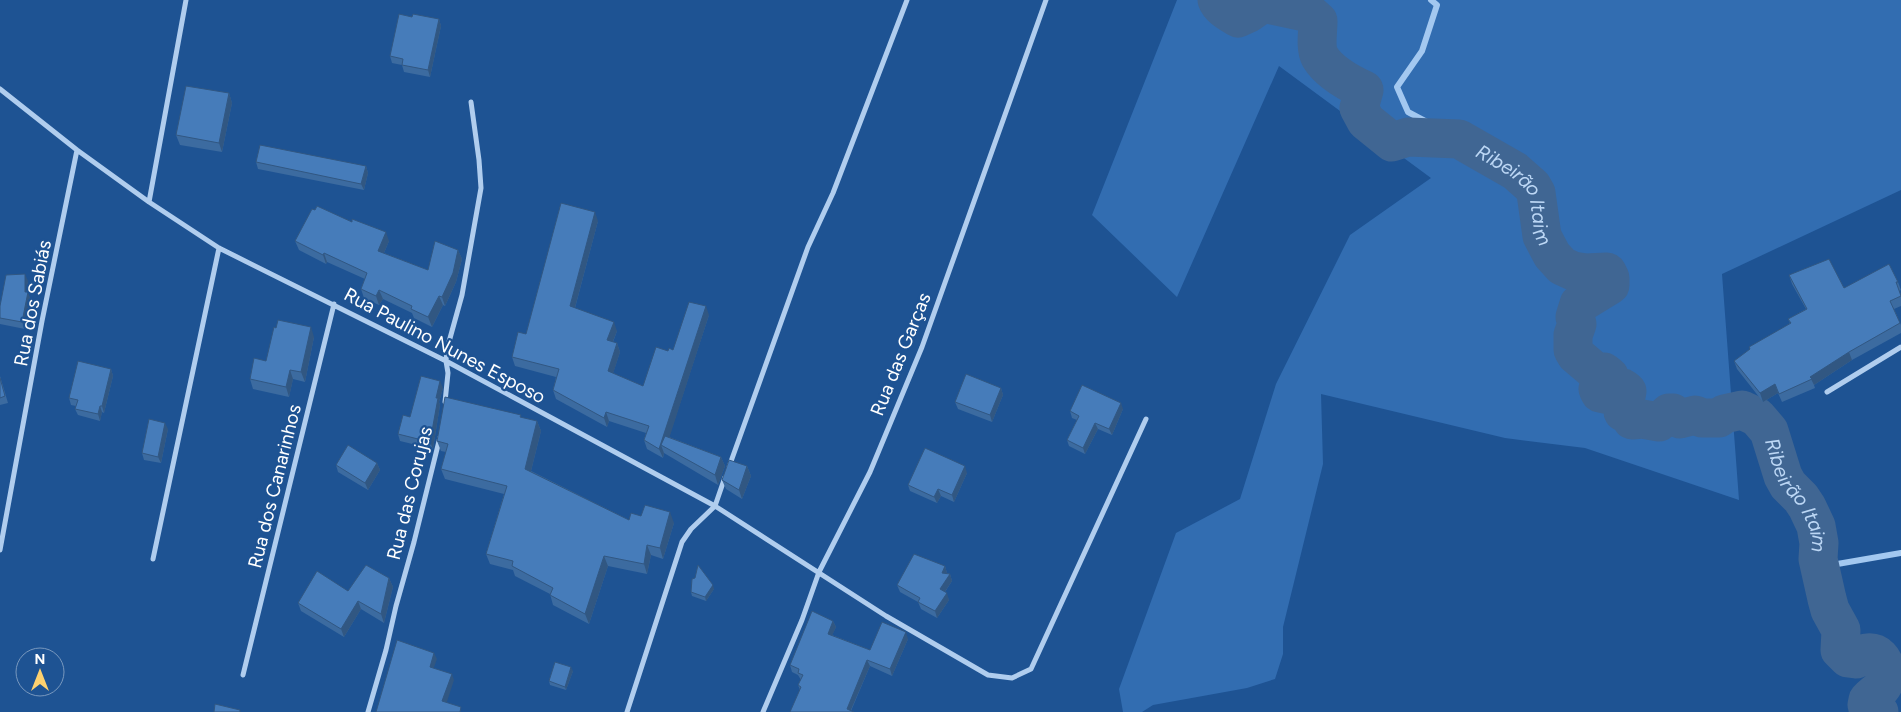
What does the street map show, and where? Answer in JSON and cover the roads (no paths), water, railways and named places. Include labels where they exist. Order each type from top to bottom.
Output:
[{"type":"street","points":[[149,202],[186,0]]},
{"type":"street","points":[[627,712],[682,542],[691,529],[715,506],[808,247],[833,193],[907,0]]},
{"type":"street","name":"Rua das Garças","points":[[764,712],[802,620],[819,572],[870,472],[922,347],[1046,0]]},
{"type":"street","name":"Rua Paulino Nunes Esposo","points":[[0,88],[78,150],[149,202],[218,248],[446,361],[715,506],[886,616],[988,676],[1012,678],[1031,669],[1146,419]]},
{"type":"street","name":"Rua das Corujas","points":[[445,404],[448,373],[446,361],[450,336],[462,295],[481,188],[471,102]]},
{"type":"street","name":"Rua dos Sabiás","points":[[0,550],[40,331],[78,150]]},
{"type":"street","points":[[153,559],[218,248]]},
{"type":"street","name":"Rua dos Canarinhos","points":[[244,675],[334,304]]},
{"type":"street","points":[[1826,392],[1901,347]]},
{"type":"street","name":"Rua das Corujas","points":[[368,712],[386,650],[441,432]]},
{"type":"waterway","name":"Ribeirão Itaim","points":[[1217,0],[1223,8],[1238,18],[1263,3],[1309,13],[1318,21],[1317,44],[1320,57],[1334,72],[1364,90],[1359,108],[1366,121],[1392,142],[1408,137],[1459,139],[1515,171],[1532,186],[1536,193],[1542,236],[1552,255],[1562,266],[1573,271],[1586,273],[1607,272],[1610,278],[1610,285],[1579,304],[1575,317],[1577,324],[1573,335],[1573,350],[1576,355],[1596,372],[1604,372],[1609,376],[1608,381],[1599,386],[1600,393],[1609,395],[1623,388],[1627,391],[1623,412],[1629,414],[1632,420],[1642,419],[1659,422],[1669,413],[1673,413],[1680,419],[1695,415],[1702,418],[1719,418],[1724,414],[1742,410],[1757,417],[1769,431],[1783,476],[1788,485],[1807,507],[1816,526],[1819,543],[1818,559],[1827,599],[1830,610],[1841,630],[1840,650],[1848,658],[1856,659],[1863,654],[1869,653],[1880,657],[1883,662],[1886,676],[1883,686],[1868,700],[1867,705],[1879,712]]},
{"type":"waterway","name":"Ribeirão Itaim","points":[[1431,0],[1437,5],[1422,51],[1397,87],[1408,112],[1459,139]]},
{"type":"waterway","points":[[1820,567],[1901,553]]}]
